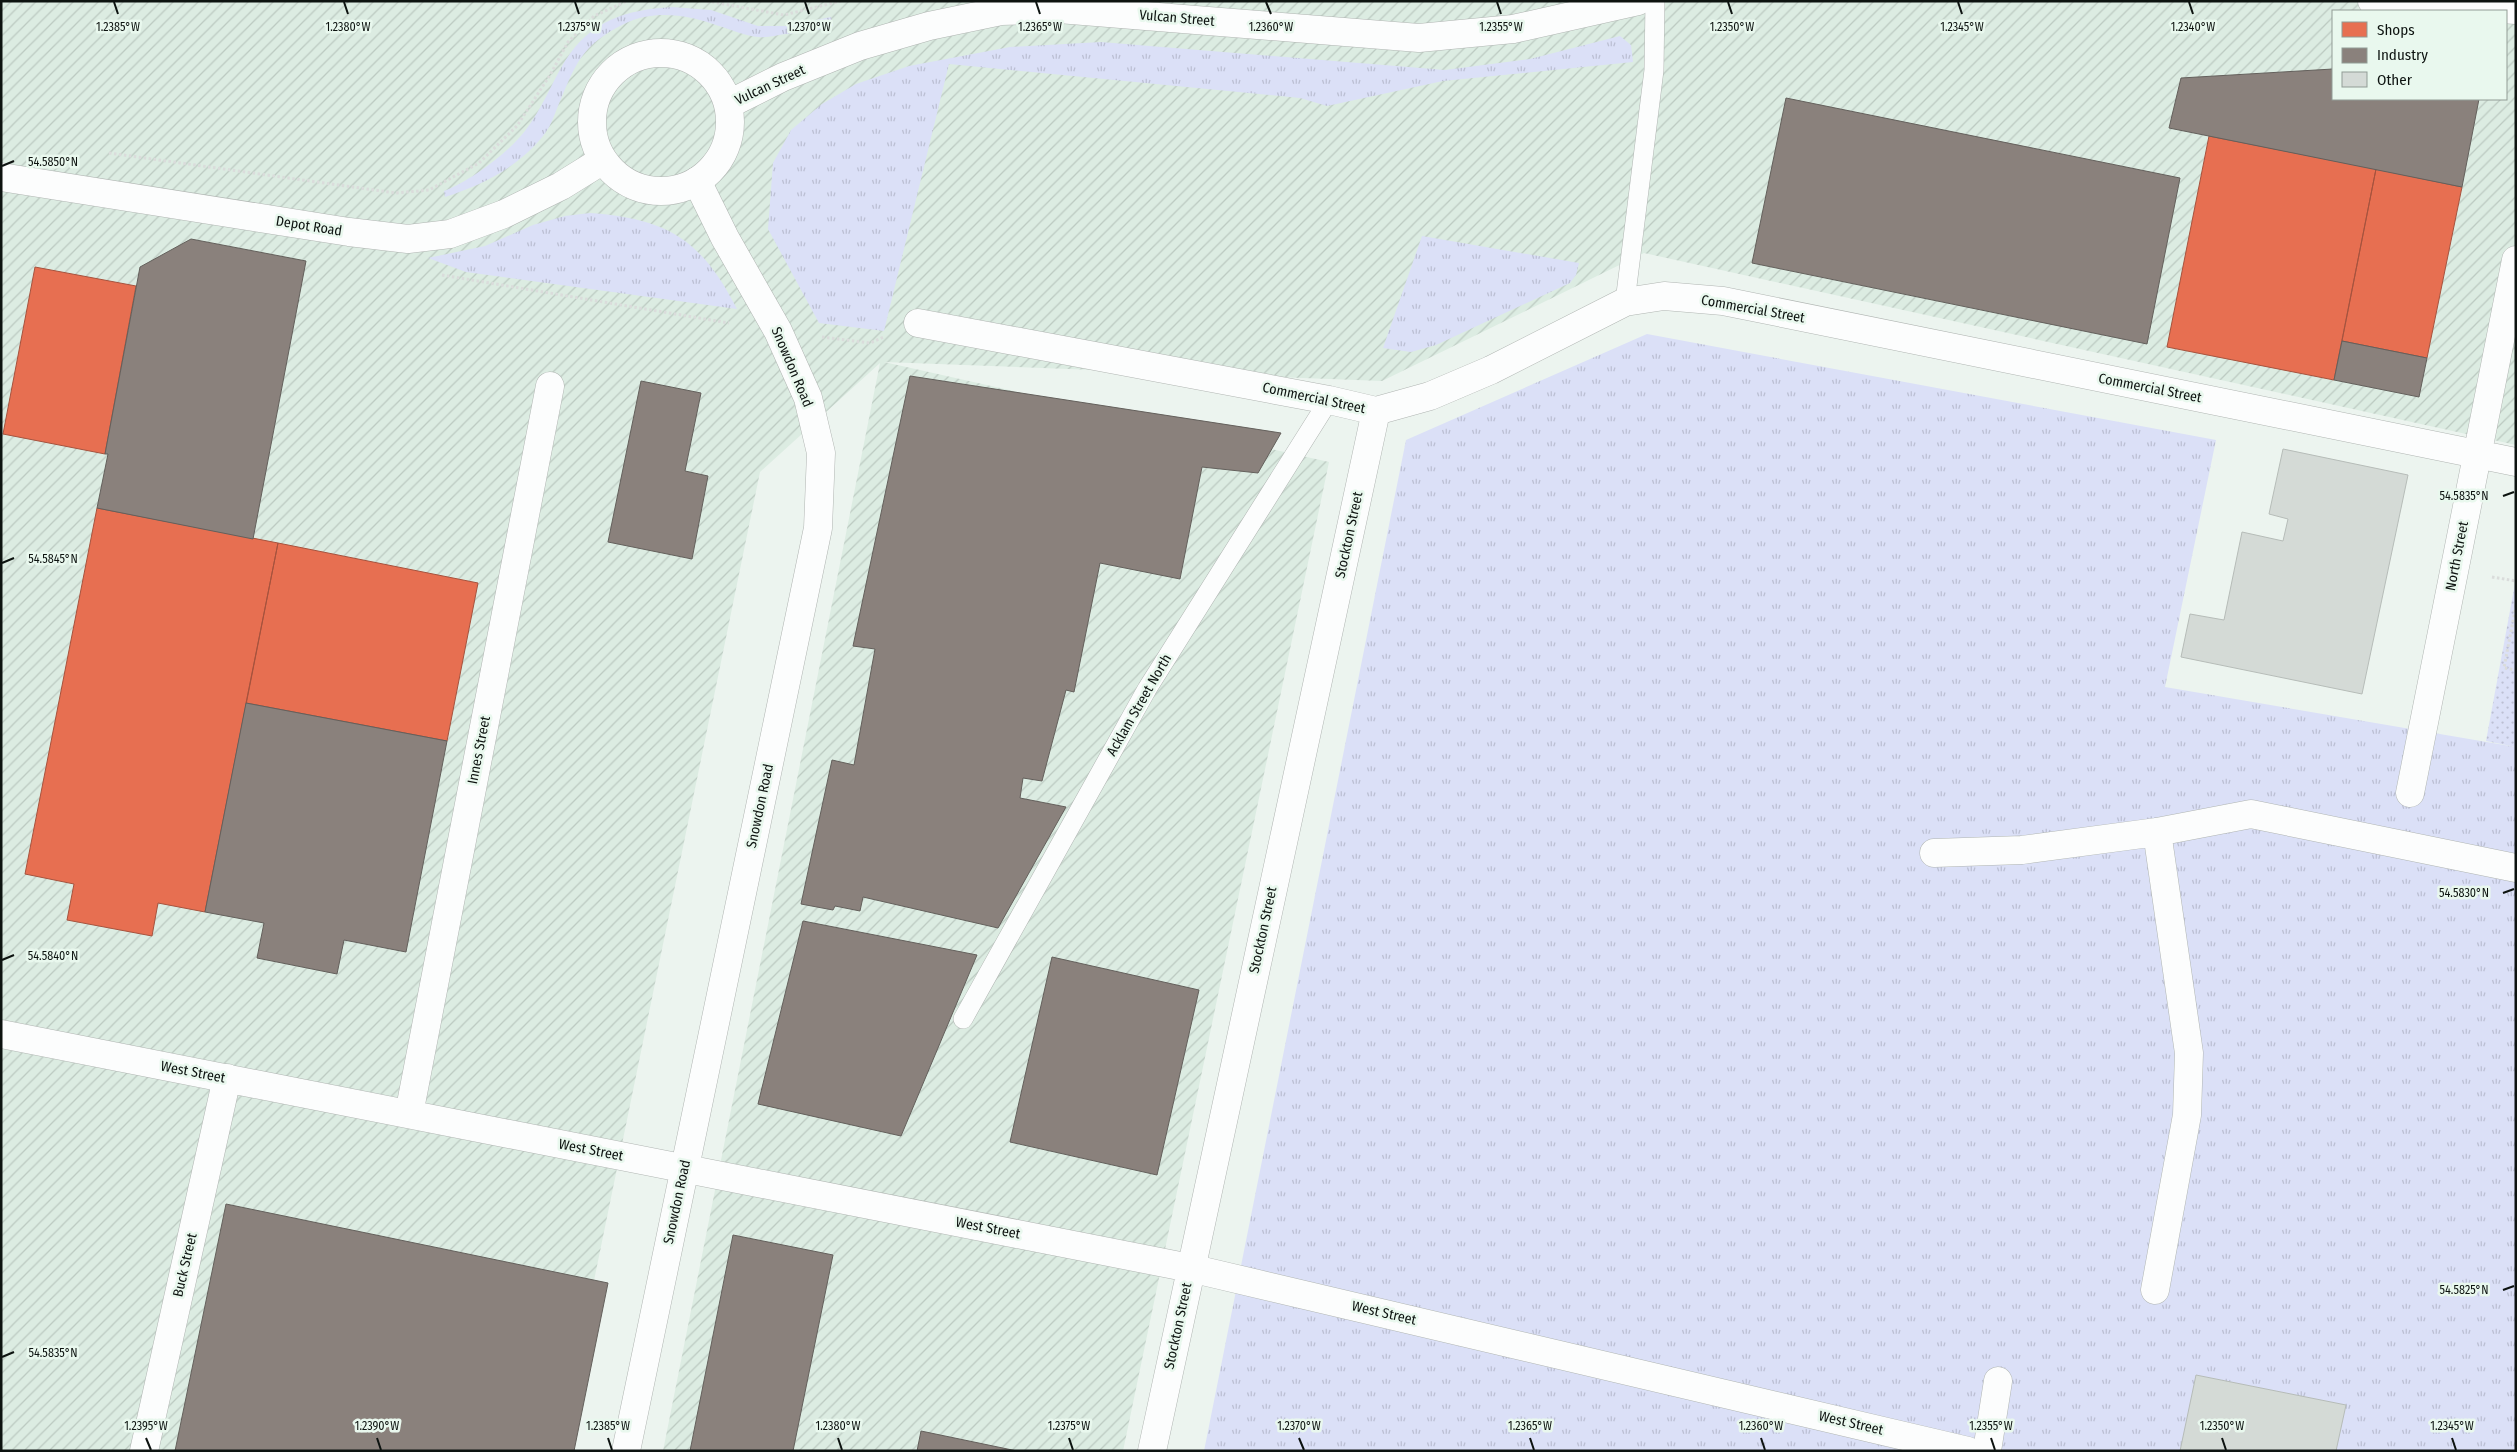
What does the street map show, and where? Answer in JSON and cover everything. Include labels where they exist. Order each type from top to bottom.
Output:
[{"type":"street","name":"Vulcan Street","points":[[729,104],[783,77],[860,46],[929,26],[1001,11],[1059,9],[1419,38],[1513,29],[1638,1]]},
{"type":"street","points":[[2372,1],[2516,10]]},
{"type":"street","name":"Vulcan Street","points":[[656,52],[680,54],[702,65],[719,82],[729,104],[731,126],[725,148],[714,167],[697,181],[677,189],[656,191],[642,188],[617,176],[603,160],[593,138],[591,114],[598,91],[613,71],[633,58],[656,52]]},
{"type":"street","name":"Depot Road","points":[[1,177],[349,232],[408,239],[450,234],[504,214],[561,186],[603,160]]},
{"type":"street","name":"Snowdon Road","points":[[626,1451],[818,528],[821,453],[808,398],[778,331],[725,238],[697,181]]},
{"type":"street","name":"North Street","points":[[2410,793],[2516,260]]},
{"type":"street","name":"Commercial Street","points":[[918,323],[1376,410],[1430,396],[1482,374],[1625,302],[1664,296],[1723,301],[2516,462]]},
{"type":"street","name":"Innes Street","points":[[409,1114],[550,386]]},
{"type":"street","name":"Stockton Street","points":[[1152,1451],[1376,410]]},
{"type":"street","points":[[1934,854],[2022,850],[2156,832],[2251,814],[2516,868]]},
{"type":"street","points":[[2155,1290],[2187,1115],[2189,1053],[2156,832]]},
{"type":"street","name":"West Street","points":[[1,1034],[1190,1268],[1968,1451]]},
{"type":"street","name":"Buck Street","points":[[144,1451],[227,1078]]},
{"type":"street","points":[[1987,1451],[1998,1381]]},
{"type":"lane","points":[[1625,302],[1654,70],[1655,1]]},
{"type":"lane","name":"Acklam Street North","points":[[963,1019],[1147,688],[1329,400]]},
{"type":"path","points":[[100,152],[396,194],[429,190],[479,164],[518,126],[550,76],[568,42],[594,16],[627,1]]},
{"type":"path","points":[[707,1],[784,15],[841,1]]},
{"type":"path","points":[[435,274],[778,331],[870,343],[918,323]]},
{"type":"path","points":[[2516,605],[2504,668],[2516,670]]},
{"type":"shaded area","points":[[1,1],[2516,1],[2516,445],[1644,253],[1382,381],[884,362],[1329,462],[1123,1451],[663,1451],[880,363],[760,472],[559,1451],[1,1451]]},
{"type":"green space","points":[[672,7],[711,10],[758,26],[786,26],[831,17],[833,26],[762,37],[744,34],[695,19],[671,15],[648,16],[624,24],[598,40],[581,58],[575,67],[550,126],[533,147],[498,174],[472,187],[445,197],[444,191],[477,173],[499,157],[518,139],[536,114],[565,61],[586,36],[611,20],[625,15],[655,8]]},
{"type":"green space","points":[[1620,36],[1631,45],[1633,62],[1443,81],[1327,106],[1300,98],[949,64],[884,331],[819,323],[768,229],[773,163],[791,130],[822,104],[856,84],[909,66],[1010,47],[1101,42],[1445,70],[1530,59]]},
{"type":"green space","points":[[590,213],[641,221],[679,237],[695,249],[710,265],[737,309],[466,272],[428,258],[485,246],[533,225],[565,216]]},
{"type":"green space","points":[[1422,236],[1579,263],[1576,275],[1570,283],[1436,345],[1411,352],[1383,348]]},
{"type":"green space","points":[[1647,334],[2216,440],[2165,687],[2516,747],[2516,1451],[1204,1451],[1406,440]]},
{"type":"green space","points":[[2516,578],[2516,747],[2486,741]]},
{"type":"building: Shops","points":[[2209,136],[2376,169],[2334,380],[2167,347]]},
{"type":"building: Shops","points":[[2376,169],[2462,187],[2427,358],[2342,341]]},
{"type":"building: Shops","points":[[35,267],[136,286],[105,454],[3,434]]},
{"type":"building: Shops","points":[[97,508],[278,543],[205,912],[158,903],[152,936],[67,920],[74,884],[25,874]]},
{"type":"building: Shops","points":[[278,543],[478,583],[447,741],[246,703]]},
{"type":"building: Industry","points":[[2332,69],[2332,100],[2479,100],[2462,187],[2169,128],[2181,78]]},
{"type":"building: Industry","points":[[1786,98],[2180,178],[2147,344],[1752,263]]},
{"type":"building: Industry","points":[[191,239],[306,261],[253,539],[97,508],[108,454],[105,454],[140,267]]},
{"type":"building: Industry","points":[[2342,341],[2427,358],[2419,397],[2334,380]]},
{"type":"building: Industry","points":[[910,376],[1281,433],[1258,473],[1202,467],[1180,579],[1100,563],[1074,692],[1066,690],[1042,781],[1023,778],[1020,798],[1066,807],[998,928],[863,897],[860,911],[835,906],[833,910],[801,904],[832,760],[854,765],[875,649],[853,646]]},
{"type":"building: Industry","points":[[641,381],[701,393],[685,471],[708,476],[692,559],[608,542]]},
{"type":"building: Industry","points":[[246,703],[447,741],[406,952],[344,940],[337,974],[257,958],[264,923],[205,912]]},
{"type":"building: Industry","points":[[803,921],[977,955],[901,1136],[758,1104]]},
{"type":"building: Industry","points":[[1052,957],[1199,990],[1157,1175],[1010,1142]]},
{"type":"building: Industry","points":[[226,1204],[608,1283],[574,1451],[175,1451]]},
{"type":"building: Industry","points":[[733,1235],[833,1255],[793,1451],[690,1451]]},
{"type":"building: Industry","points":[[921,1431],[1017,1451],[917,1451]]},
{"type":"building: Other","points":[[2283,449],[2408,475],[2362,694],[2181,657],[2190,614],[2224,620],[2242,532],[2283,541],[2288,519],[2269,514]]},
{"type":"building: Other","points":[[2196,1375],[2346,1405],[2336,1451],[2180,1451]]}]
